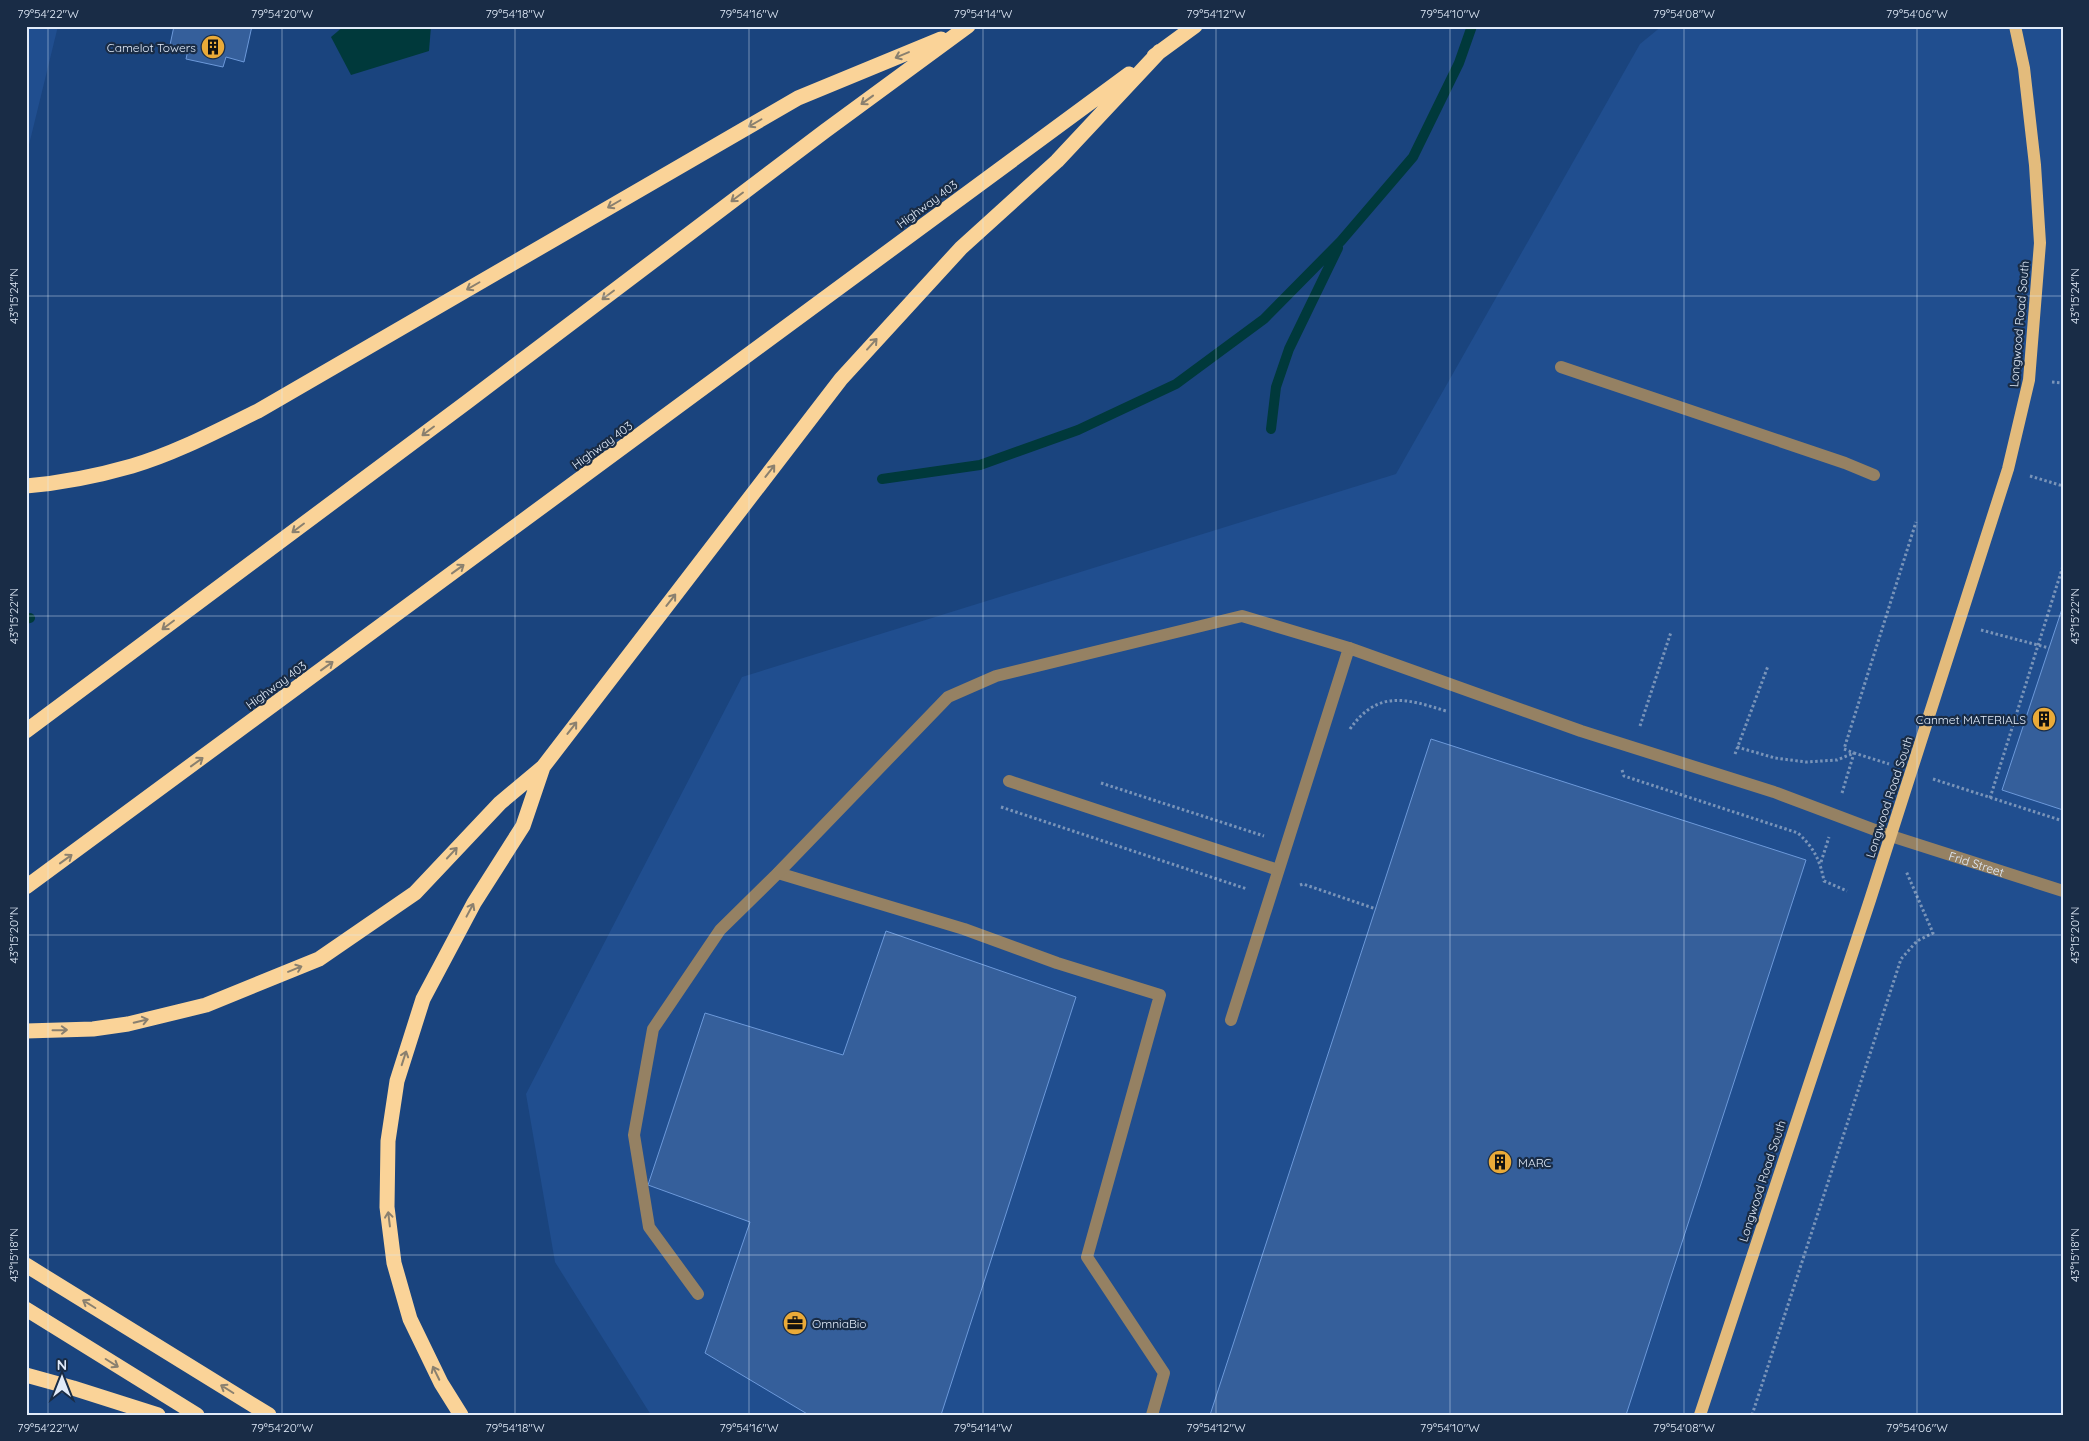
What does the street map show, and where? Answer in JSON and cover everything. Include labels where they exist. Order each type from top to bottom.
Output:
[{"type":"highway","name":"Highway 403","points":[[26,887],[1195,26]]},
{"type":"highway","points":[[26,486],[61,483],[133,466],[197,441],[258,411],[798,98],[965,28]]},
{"type":"highway","points":[[26,731],[965,28]]},
{"type":"highway","points":[[26,1030],[93,1029],[128,1024],[206,1005],[319,959],[415,893],[500,803],[543,767],[841,379],[961,248],[1057,161],[1160,51]]},
{"type":"highway","points":[[460,1415],[441,1383],[410,1319],[394,1263],[388,1207],[388,1141],[397,1081],[423,999],[474,903],[523,826],[543,767]]},
{"type":"highway","points":[[26,1265],[268,1415]]},
{"type":"highway","points":[[26,1309],[197,1415]]},
{"type":"highway","points":[[26,1375],[158,1415]]},
{"type":"main road","name":"Longwood Road South","points":[[1700,1415],[1959,624],[2008,469],[2029,380],[2040,243],[2028,98],[2015,26]]},
{"type":"lane","points":[[1561,366],[1845,463],[1874,475]]},
{"type":"lane","name":"Frid Street","points":[[698,1294],[649,1227],[634,1135],[653,1029],[720,930],[778,874],[948,697],[996,676],[1242,616],[1349,648],[1581,731],[1726,777],[1890,836],[2063,891]]},
{"type":"lane","points":[[1231,1020],[1349,648]]},
{"type":"lane","points":[[1010,781],[1278,870]]},
{"type":"lane","points":[[778,874],[964,929],[1057,963],[1160,995],[1087,1257],[1164,1374],[1152,1415]]},
{"type":"path","points":[[2008,469],[2063,486]]},
{"type":"path","points":[[1821,862],[1854,753],[1844,749],[1916,522]]},
{"type":"path","points":[[1990,798],[2063,566]]},
{"type":"path","points":[[1959,624],[2049,648]]},
{"type":"path","points":[[1624,776],[1671,632]]},
{"type":"path","points":[[1715,806],[1768,666]]},
{"type":"path","points":[[1348,737],[1350,728],[1362,715],[1377,705],[1394,700],[1412,700],[1448,712]]},
{"type":"path","points":[[1622,768],[1624,776]]},
{"type":"path","points":[[1624,776],[1798,833],[1812,846],[1821,862],[1824,881],[1870,900]]},
{"type":"path","points":[[1752,1415],[1902,959],[1917,941],[1933,933],[1890,836]]},
{"type":"shaded area","points":[[26,26],[58,26],[26,157]]},
{"type":"shaded area","points":[[344,26],[431,26],[429,51],[351,75],[331,37]]},
{"type":"shaded area","points":[[1662,26],[2063,26],[2063,1415],[651,1415],[555,1262],[526,1094],[742,677],[1396,474],[1640,44]]},
{"type":"building","name":"Camelot Towers","points":[[174,26],[252,26],[244,62],[226,57],[223,67],[186,59],[188,50],[170,45]]},
{"type":"building","name":"Canmet MATERIALS","points":[[2063,606],[2063,810],[2002,790]]},
{"type":"building","name":"MARC","points":[[1431,739],[1806,860],[1626,1415],[1210,1415]]},
{"type":"building","points":[[886,931],[1076,997],[941,1415],[809,1415],[705,1353],[750,1222],[648,1185],[705,1013],[843,1055]]},
{"type":"waterway","points":[[882,479],[980,465],[1078,430],[1176,384],[1264,319],[1341,241],[1413,157],[1459,63],[1472,26]]},
{"type":"waterway","points":[[1271,429],[1276,387],[1289,349],[1338,248]]},
{"type":"waterway","points":[[26,619],[30,618]]},
{"type":"place","name":"Camelot Towers","points":[[213,47]]},
{"type":"place","name":"Canmet MATERIALS","points":[[2044,719]]},
{"type":"place","name":"MARC","points":[[1500,1162]]},
{"type":"place","name":"OmniaBio","points":[[795,1323]]}]
